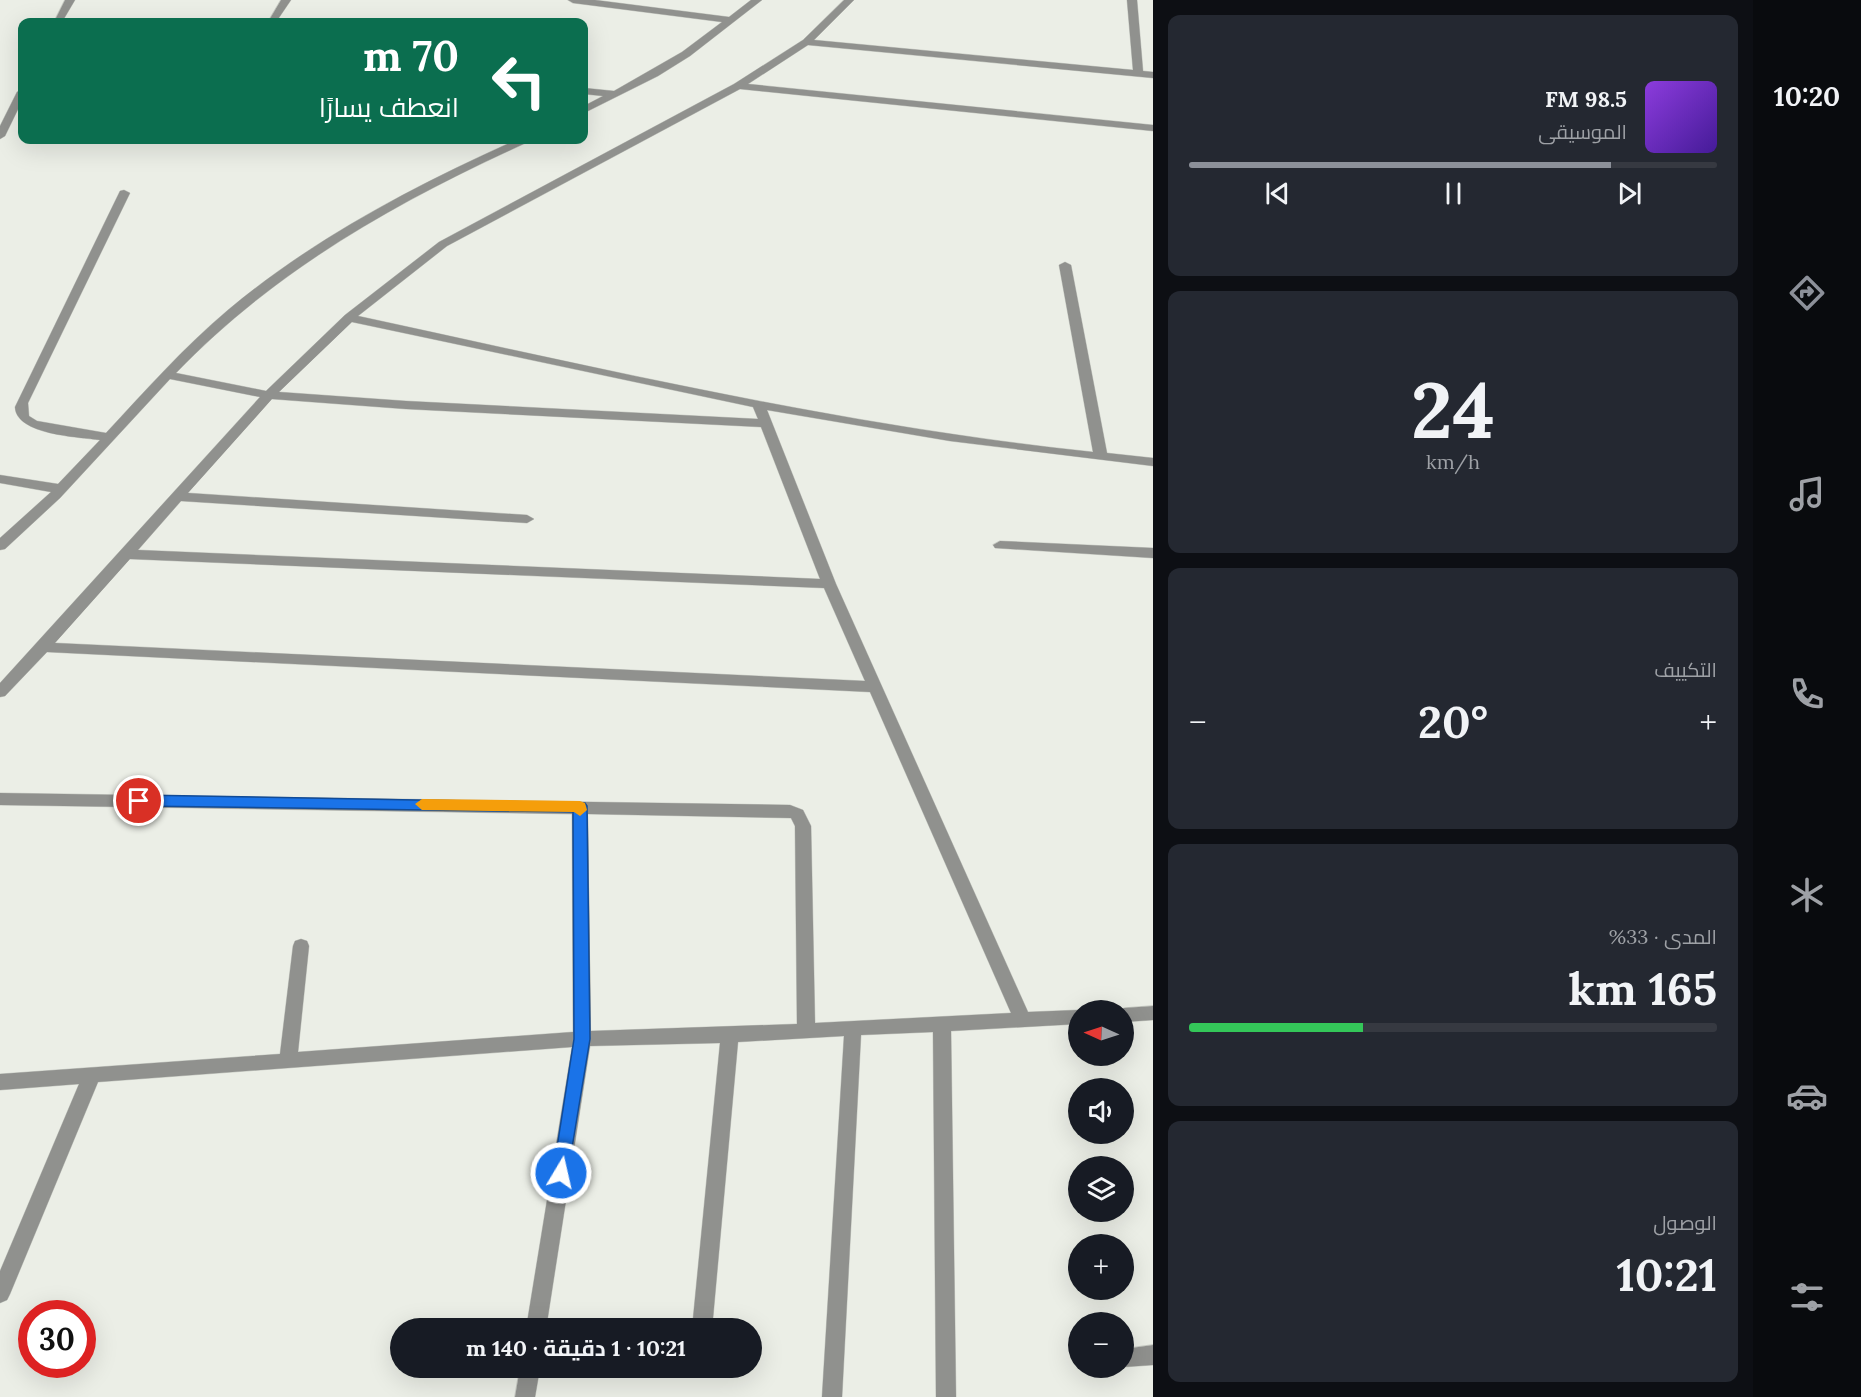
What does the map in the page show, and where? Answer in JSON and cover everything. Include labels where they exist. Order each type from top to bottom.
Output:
[{"type":"street","points":[[60,18],[70,0]]},
{"type":"street","points":[[275,18],[286,0]]},
{"type":"street","points":[[573,0],[730,20]]},
{"type":"street","points":[[588,108],[686,54],[757,0]]},
{"type":"street","points":[[0,692],[269,395],[349,318],[443,244],[738,86],[806,42],[849,0]]},
{"type":"street","points":[[1131,0],[1138,73]]},
{"type":"street","points":[[806,42],[1153,75]]},
{"type":"street","points":[[738,86],[1153,128]]},
{"type":"street","points":[[588,91],[615,94]]},
{"type":"street","points":[[0,136],[18,100]]},
{"type":"street","points":[[0,546],[61,489],[168,375],[256,293],[311,252],[368,216],[453,172],[516,144]]},
{"type":"street","points":[[108,437],[37,426],[25,420],[21,413],[22,403],[124,193]]},
{"type":"street","points":[[1065,265],[1101,457]]},
{"type":"street","points":[[349,318],[759,405],[987,444],[1153,462]]},
{"type":"street","points":[[168,375],[269,395],[406,405],[766,423]]},
{"type":"street","points":[[759,405],[829,584],[1023,1020]]},
{"type":"street","points":[[0,479],[61,489]]},
{"type":"street","points":[[177,497],[527,519]]},
{"type":"street","points":[[1000,545],[1153,553]]},
{"type":"street","points":[[126,554],[829,584]]},
{"type":"street","points":[[43,647],[875,687]]},
{"type":"street","points":[[0,799],[782,809],[797,814],[803,826],[806,1031]]},
{"type":"street","points":[[538,1318],[582,1039],[580,806]]},
{"type":"street","points":[[288,1061],[301,946]]},
{"type":"street","points":[[1134,1014],[1153,1013]]},
{"type":"street","points":[[0,1082],[582,1039],[730,1035],[1068,1018]]},
{"type":"street","points":[[942,1024],[946,1397]]},
{"type":"street","points":[[832,1397],[853,1028]]},
{"type":"street","points":[[703,1318],[730,1035]]},
{"type":"street","points":[[0,1294],[92,1075]]},
{"type":"street","points":[[1134,1357],[1153,1355]]},
{"type":"street","points":[[525,1397],[528,1378]]},
{"type":"slow traffic","points":[[422,804],[580,806],[580,810]]},
{"type":"route","points":[[139,801],[580,806],[582,1039],[561,1173]]}]
